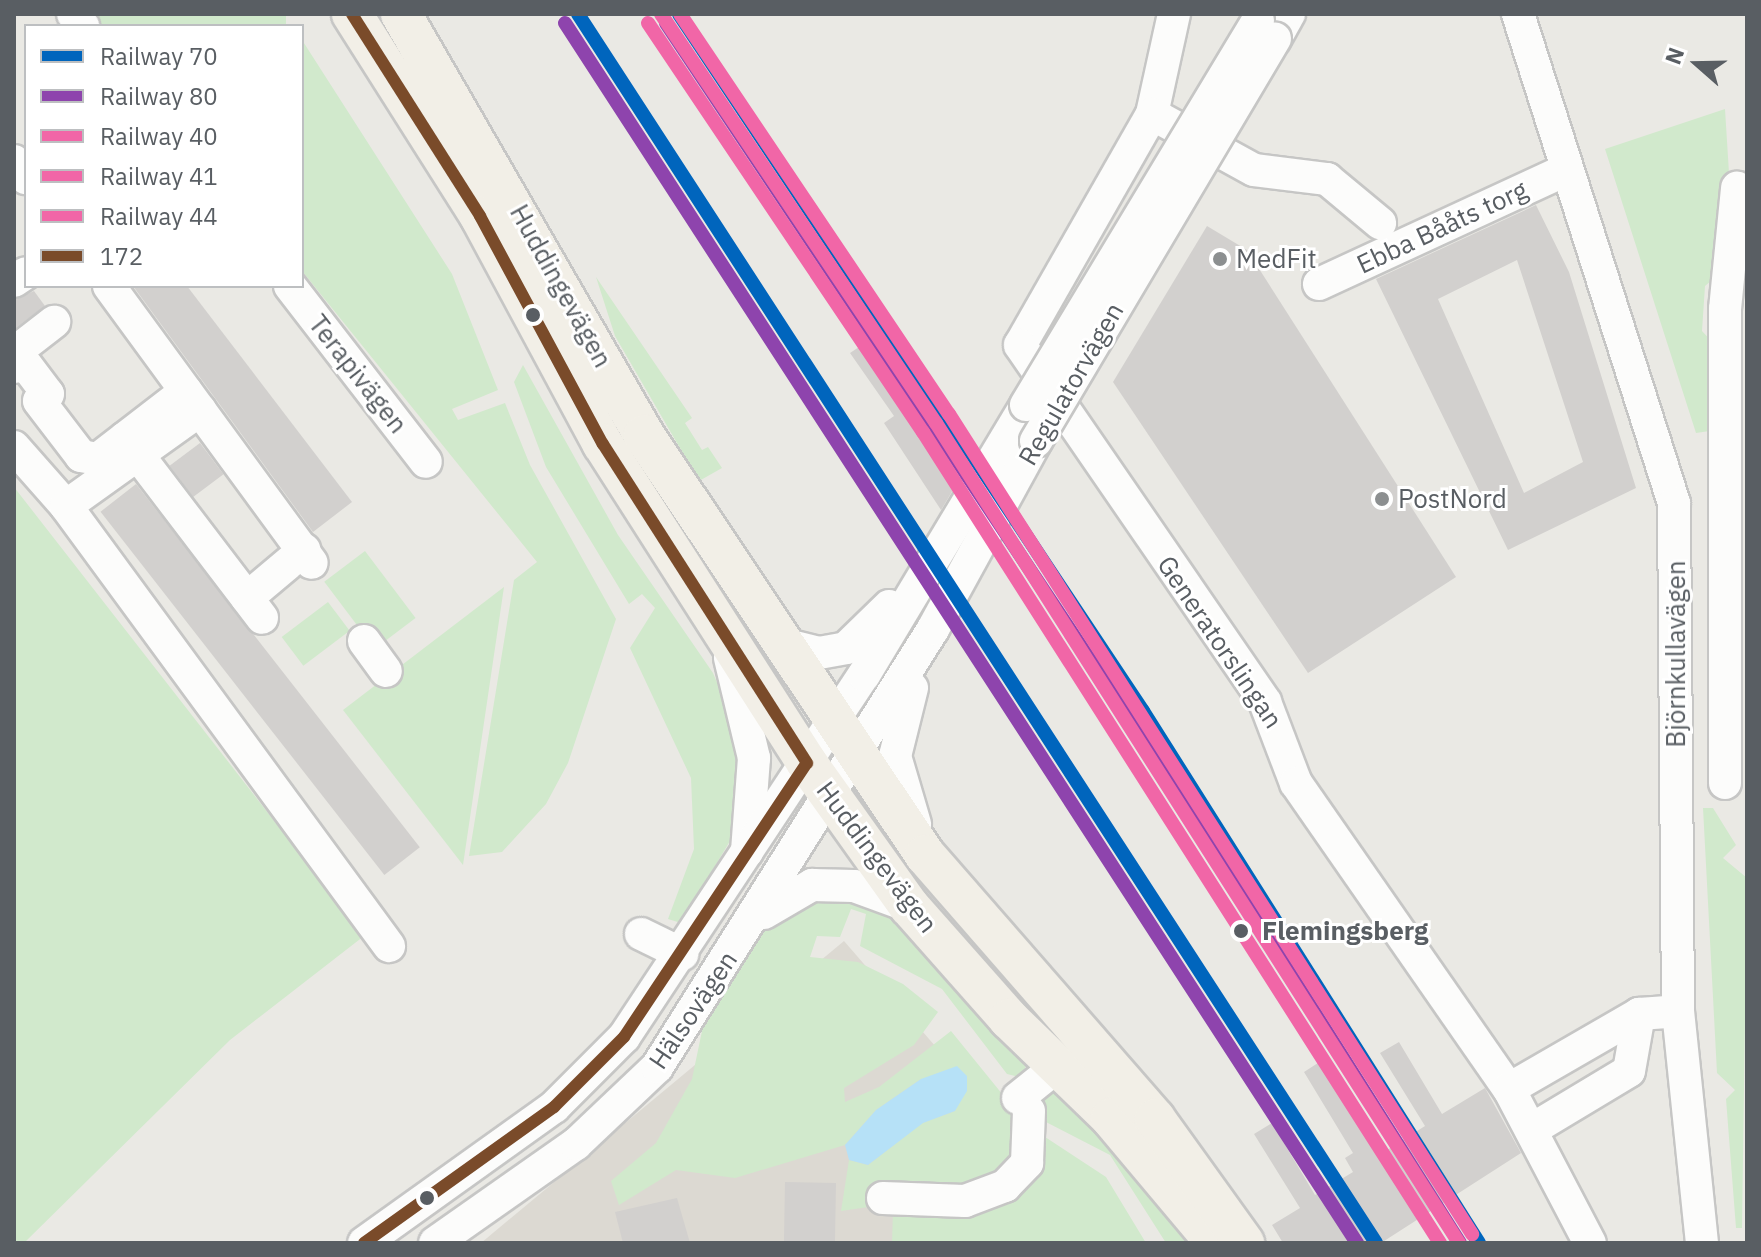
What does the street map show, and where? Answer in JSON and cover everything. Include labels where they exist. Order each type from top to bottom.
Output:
[{"type":"main road","name":"Huddingevägen","points":[[352,14],[480,216],[603,444],[726,647],[807,763],[909,906],[1216,1243]]},
{"type":"main road","name":"Huddingevägen","points":[[401,14],[644,435],[791,646],[835,720],[925,855],[1155,1119],[1244,1243]]},
{"type":"street","points":[[1174,14],[1152,114],[1254,170],[1327,179],[1380,223]]},
{"type":"street","name":"Björnkullavägen","points":[[1504,14],[1536,86]]},
{"type":"street","name":"Björnkullavägen","points":[[1518,14],[1536,86],[1674,503],[1680,633],[1678,1011],[1702,1243]]},
{"type":"street","name":"Regulatorvägen","points":[[807,763],[864,675],[1026,405],[1271,22]]},
{"type":"street","name":"Regulatorvägen","points":[[831,795],[857,753],[891,716],[933,629],[1271,22]]},
{"type":"street","name":"Generatorslingan","points":[[1152,114],[1020,345],[1081,440],[1265,702],[1296,783],[1509,1089],[1590,1243]]},
{"type":"street","name":"Ebba Bååts torg","points":[[1319,284],[1564,171]]},
{"type":"street","points":[[1725,783],[1725,309],[1737,188]]},
{"type":"street","points":[[110,288],[308,557],[255,608],[132,447]]},
{"type":"street","name":"Terapivägen","points":[[292,288],[426,462]]},
{"type":"street","points":[[14,353],[54,322]]},
{"type":"street","points":[[14,367],[26,365],[48,394],[39,401],[81,456],[104,467]]},
{"type":"street","points":[[66,506],[104,467],[193,400]]},
{"type":"street","points":[[791,646],[819,653],[846,648],[877,624],[1026,405]]},
{"type":"street","points":[[14,447],[66,506],[389,946]]},
{"type":"street","points":[[1680,633],[1724,630]]},
{"type":"street","points":[[364,641],[386,671]]},
{"type":"street","points":[[726,647],[754,758],[746,859]]},
{"type":"street","points":[[891,716],[897,772],[925,855]]},
{"type":"street","name":"Hälsovägen","points":[[364,1243],[554,1107],[624,1037],[746,859],[807,763]]},
{"type":"street","name":"Hälsovägen","points":[[435,1243],[576,1144],[657,1067],[831,795]]},
{"type":"street","points":[[750,926],[775,902],[812,885],[854,886],[909,906]]},
{"type":"street","points":[[641,934],[682,954]]},
{"type":"street","points":[[1509,1089],[1639,1014],[1678,1011]]},
{"type":"street","points":[[1531,1130],[1629,1071],[1639,1014]]},
{"type":"street","points":[[883,1198],[965,1201],[1005,1186],[1027,1163],[1024,1104],[1058,1066]]},
{"type":"shaded area","points":[[844,941],[1106,1243],[481,1243]]},
{"type":"green space","points":[[95,14],[286,14],[286,24],[95,24]]},
{"type":"green space","points":[[304,43],[452,274],[498,390],[452,409],[458,420],[505,403],[530,465],[616,619],[568,763],[546,804],[502,852],[469,856],[514,580],[537,562],[304,273]]},
{"type":"green space","points":[[1725,109],[1730,189],[1719,274],[1705,286],[1702,331],[1716,346],[1716,430],[1696,433],[1605,149]]},
{"type":"green space","points":[[596,277],[692,418],[685,423],[702,450],[708,447],[722,468],[699,481],[615,336]]},
{"type":"green space","points":[[523,365],[618,535],[713,673],[739,734],[740,804],[730,841],[681,923],[668,919],[694,849],[691,778],[630,648],[655,608],[642,594],[629,604],[546,467],[514,382]]},
{"type":"green space","points":[[14,487],[364,936],[230,1040],[24,1243],[14,1243]]},
{"type":"green space","points":[[365,551],[416,618],[375,649],[324,582]]},
{"type":"green space","points":[[504,587],[463,865],[343,710]]},
{"type":"green space","points":[[328,602],[350,631],[303,666],[282,637]]},
{"type":"green space","points":[[1703,808],[1713,808],[1736,845],[1723,858],[1747,878],[1742,1228],[1736,1228],[1726,1099],[1735,1090],[1717,1073]]},
{"type":"green space","points":[[793,898],[875,899],[1028,1056],[1023,1078],[1007,1074],[942,989],[860,946],[866,914],[851,909],[840,937],[817,936],[810,957],[858,962],[903,984],[938,1012],[914,1045],[844,1088],[845,1102],[879,1087],[951,1031],[1024,1121],[1022,1152],[998,1176],[957,1194],[841,1211],[849,1160],[868,1165],[922,1123],[955,1111],[921,1079],[876,1110],[845,1145],[735,1178],[676,1170],[619,1205],[611,1181],[656,1143],[692,1079],[702,1031],[695,1027],[764,924]]},
{"type":"green space","points":[[1051,1091],[1069,1098],[1203,1243],[1166,1243],[1110,1155],[1044,1121],[1041,1097]]},
{"type":"green space","points":[[1039,1133],[1106,1177],[1146,1243],[892,1243],[893,1210],[959,1206]]},
{"type":"water","points":[[957,1066],[967,1076],[967,1091],[955,1111],[923,1123],[868,1165],[849,1160],[845,1145],[876,1110],[921,1079]]},
{"type":"building","points":[[1536,205],[1569,272],[1636,488],[1508,550],[1376,279]],"holes":[[[1517,260],[1583,462],[1524,493],[1438,299]]]},
{"type":"building","points":[[1207,226],[1247,250],[1456,577],[1308,673],[1113,382]]},
{"type":"building","points":[[134,288],[189,288],[352,502],[313,532]]},
{"type":"building","points":[[34,291],[45,306],[14,329],[14,300]]},
{"type":"building","points":[[871,339],[960,478],[941,510],[884,423],[894,416],[850,353]]},
{"type":"building","points":[[200,443],[223,474],[193,497],[170,466]]},
{"type":"building","points":[[136,484],[420,847],[384,875],[101,512]]},
{"type":"building","points":[[1399,1042],[1442,1114],[1485,1088],[1521,1153],[1381,1243],[1283,1243],[1272,1225],[1300,1208],[1254,1134],[1272,1123],[1315,1195],[1353,1172],[1345,1158],[1353,1153],[1304,1072],[1321,1061],[1371,1142],[1380,1137],[1387,1150],[1425,1126],[1380,1053]]},
{"type":"building","points":[[785,1182],[836,1183],[835,1243],[784,1243]]},
{"type":"building","points":[[677,1198],[690,1243],[623,1243],[615,1212]]},
{"type":"rail line","name":"70","points":[[578,14],[1376,1243]]},
{"type":"rail line","name":"40","points":[[661,14],[936,423],[1459,1243]]},
{"type":"rail line","name":"70","points":[[679,14],[1143,711],[1479,1243]]},
{"type":"rail line","name":"44","points":[[680,14],[949,414],[1472,1234]]},
{"type":"rail line","name":"80","points":[[565,23],[1357,1243]]},
{"type":"rail line","name":"41","points":[[648,23],[923,432],[1440,1243]]},
{"type":"rail line","name":"80","points":[[666,23],[1130,720],[1460,1243]]},
{"type":"transit line","name":"172","points":[[352,14],[480,216],[603,444],[807,763]]},
{"type":"transit line","name":"172","points":[[364,1243],[554,1107],[624,1037],[807,763]]},
{"type":"place","name":"MedFit","points":[[1220,259]]},
{"type":"place","name":"PostNord","points":[[1382,499]]},
{"type":"place","name":"Flemingsberg","points":[[1241,931]]}]
